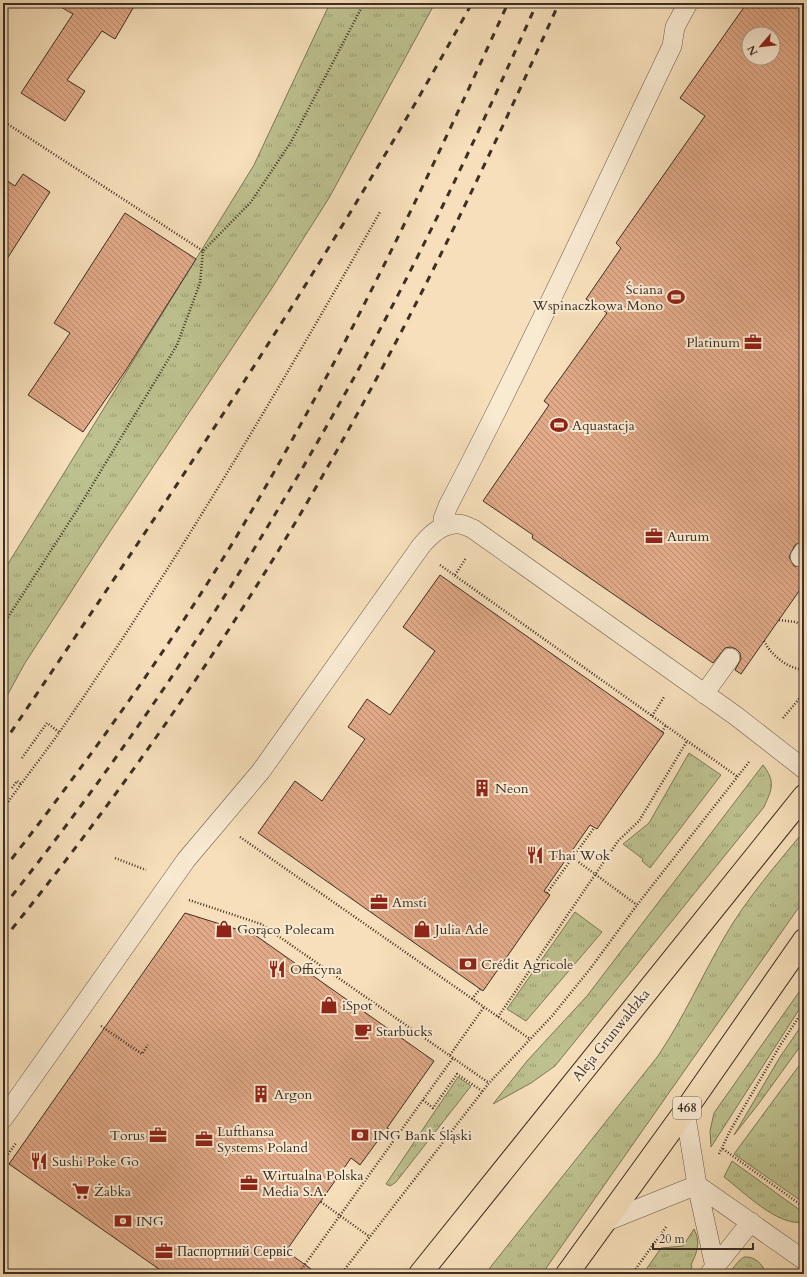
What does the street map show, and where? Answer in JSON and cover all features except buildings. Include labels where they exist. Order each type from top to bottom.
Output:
[{"type":"main road","name":"Aleja Grunwaldzka","points":[[420,1274],[804,796]]},
{"type":"main road","name":"468","points":[[567,1274],[685,1111],[804,940]]},
{"type":"lane","points":[[443,527],[448,506],[498,412],[672,46],[675,27],[688,3]]},
{"type":"lane","points":[[3,1119],[186,860],[262,771],[421,546],[431,534],[443,527],[458,524],[473,529],[704,694],[804,769]]},
{"type":"lane","points":[[704,694],[730,658]]},
{"type":"lane","points":[[685,1111],[712,1270]]},
{"type":"lane","points":[[605,1222],[697,1185]]},
{"type":"lane","points":[[697,1185],[804,1260]]},
{"type":"lane","points":[[712,1270],[751,1222]]},
{"type":"path","points":[[3,625],[79,508],[177,344],[200,283],[204,251],[251,202],[291,142],[364,3]]},
{"type":"path","points":[[3,121],[204,251]]},
{"type":"path","points":[[3,809],[59,732],[138,614],[231,469],[301,352],[380,212]]},
{"type":"path","points":[[439,564],[738,777]]},
{"type":"path","points":[[802,626],[804,613]]},
{"type":"path","points":[[778,620],[796,622],[802,626],[804,630]]},
{"type":"path","points":[[764,641],[772,653],[788,666],[804,670]]},
{"type":"path","points":[[341,1274],[482,1091],[530,1039],[590,969],[637,905],[804,692]]},
{"type":"path","points":[[22,758],[47,722],[59,732]]},
{"type":"path","points":[[662,732],[666,725]]},
{"type":"path","points":[[498,1017],[618,841],[639,821],[687,741]]},
{"type":"path","points":[[12,788],[17,781],[21,784]]},
{"type":"path","points":[[548,893],[594,828]]},
{"type":"path","points":[[239,837],[530,1039]]},
{"type":"path","points":[[569,855],[637,905]]},
{"type":"path","points":[[115,858],[150,872]]},
{"type":"path","points":[[190,901],[262,924],[489,1083]]},
{"type":"path","points":[[472,999],[480,989]]},
{"type":"path","points":[[450,1055],[484,1007]]},
{"type":"path","points":[[804,1009],[773,1057],[730,1131],[723,1149],[804,1207]]},
{"type":"path","points":[[100,1025],[142,1054],[148,1045]]},
{"type":"path","points":[[298,1274],[453,1058]]},
{"type":"path","points":[[423,1100],[433,1108],[457,1074],[482,1091]]},
{"type":"path","points":[[320,1202],[370,1238]]},
{"type":"green space","points":[[330,3],[435,3],[329,198],[272,288],[107,536],[25,663],[3,703],[3,572],[254,165]]},
{"type":"green space","points":[[689,753],[721,775],[650,868],[642,861],[643,859],[623,844],[649,823]]},
{"type":"green space","points":[[763,765],[770,776],[771,781],[771,790],[764,807],[555,1066],[531,1083],[493,1104],[527,1061],[587,996]]},
{"type":"green space","points":[[804,831],[804,900],[542,1274],[485,1274],[658,1056],[725,936],[743,908]]},
{"type":"green space","points":[[575,912],[602,932],[526,1021],[507,1009]]},
{"type":"green space","points":[[804,985],[804,1002],[711,1147],[710,1131],[714,1113]]},
{"type":"green space","points":[[804,1022],[804,1041],[734,1135],[780,1057]]},
{"type":"green space","points":[[804,1059],[804,1203],[734,1154]]},
{"type":"green space","points":[[458,1077],[471,1086],[396,1182],[390,1186],[386,1184]]},
{"type":"green space","points":[[732,1161],[804,1213],[804,1222],[794,1222],[773,1214],[751,1199],[724,1177]]},
{"type":"green space","points":[[694,1229],[698,1243],[691,1265],[692,1267],[687,1274],[643,1274],[661,1248],[683,1246]]},
{"type":"green space","points":[[744,1257],[758,1261],[763,1267],[765,1274],[728,1274]]},
{"type":"railway","points":[[3,744],[126,562],[305,286],[362,193],[472,3]]},
{"type":"railway","points":[[3,870],[64,790],[153,666],[235,539],[273,474],[345,342],[379,275],[445,140],[508,3]]},
{"type":"railway","points":[[3,907],[91,793],[133,734],[213,614],[289,491],[354,377],[410,272],[488,111],[537,3]]},
{"type":"railway","points":[[3,940],[97,819],[142,758],[227,632],[307,502],[374,383],[430,276],[509,113],[559,3]]},
{"type":"place","name":"Ściana Wspinaczkowa Mono","points":[[676,297]]},
{"type":"place","name":"Platinum","points":[[753,342]]},
{"type":"place","name":"Aquastacja","points":[[559,425]]},
{"type":"place","name":"Aurum","points":[[654,536]]},
{"type":"place","name":"Neon","points":[[482,788]]},
{"type":"place","name":"Thai Wok","points":[[535,855]]},
{"type":"place","name":"Amsti","points":[[379,902]]},
{"type":"place","name":"Gorąco Polecam","points":[[224,929]]},
{"type":"place","name":"Julia Ade","points":[[422,929]]},
{"type":"place","name":"Crédit Agricole","points":[[468,964]]},
{"type":"place","name":"Officyna","points":[[277,969]]},
{"type":"place","name":"iSpot","points":[[329,1005]]},
{"type":"place","name":"Starbucks","points":[[363,1031]]},
{"type":"place","name":"Argon","points":[[261,1094]]},
{"type":"place","name":"Torus","points":[[158,1135]]},
{"type":"place","name":"ING Bank Śląski","points":[[360,1135]]},
{"type":"place","name":"Lufthansa Systems Poland","points":[[204,1139]]},
{"type":"place","name":"Sushi Poke Go","points":[[39,1161]]},
{"type":"place","name":"Wirtualna Polska Media S.A.","points":[[249,1183]]},
{"type":"place","name":"Żabka","points":[[81,1191]]},
{"type":"place","name":"ING","points":[[123,1221]]},
{"type":"place","name":"Паспортний Сервіс","points":[[164,1251]]}]
